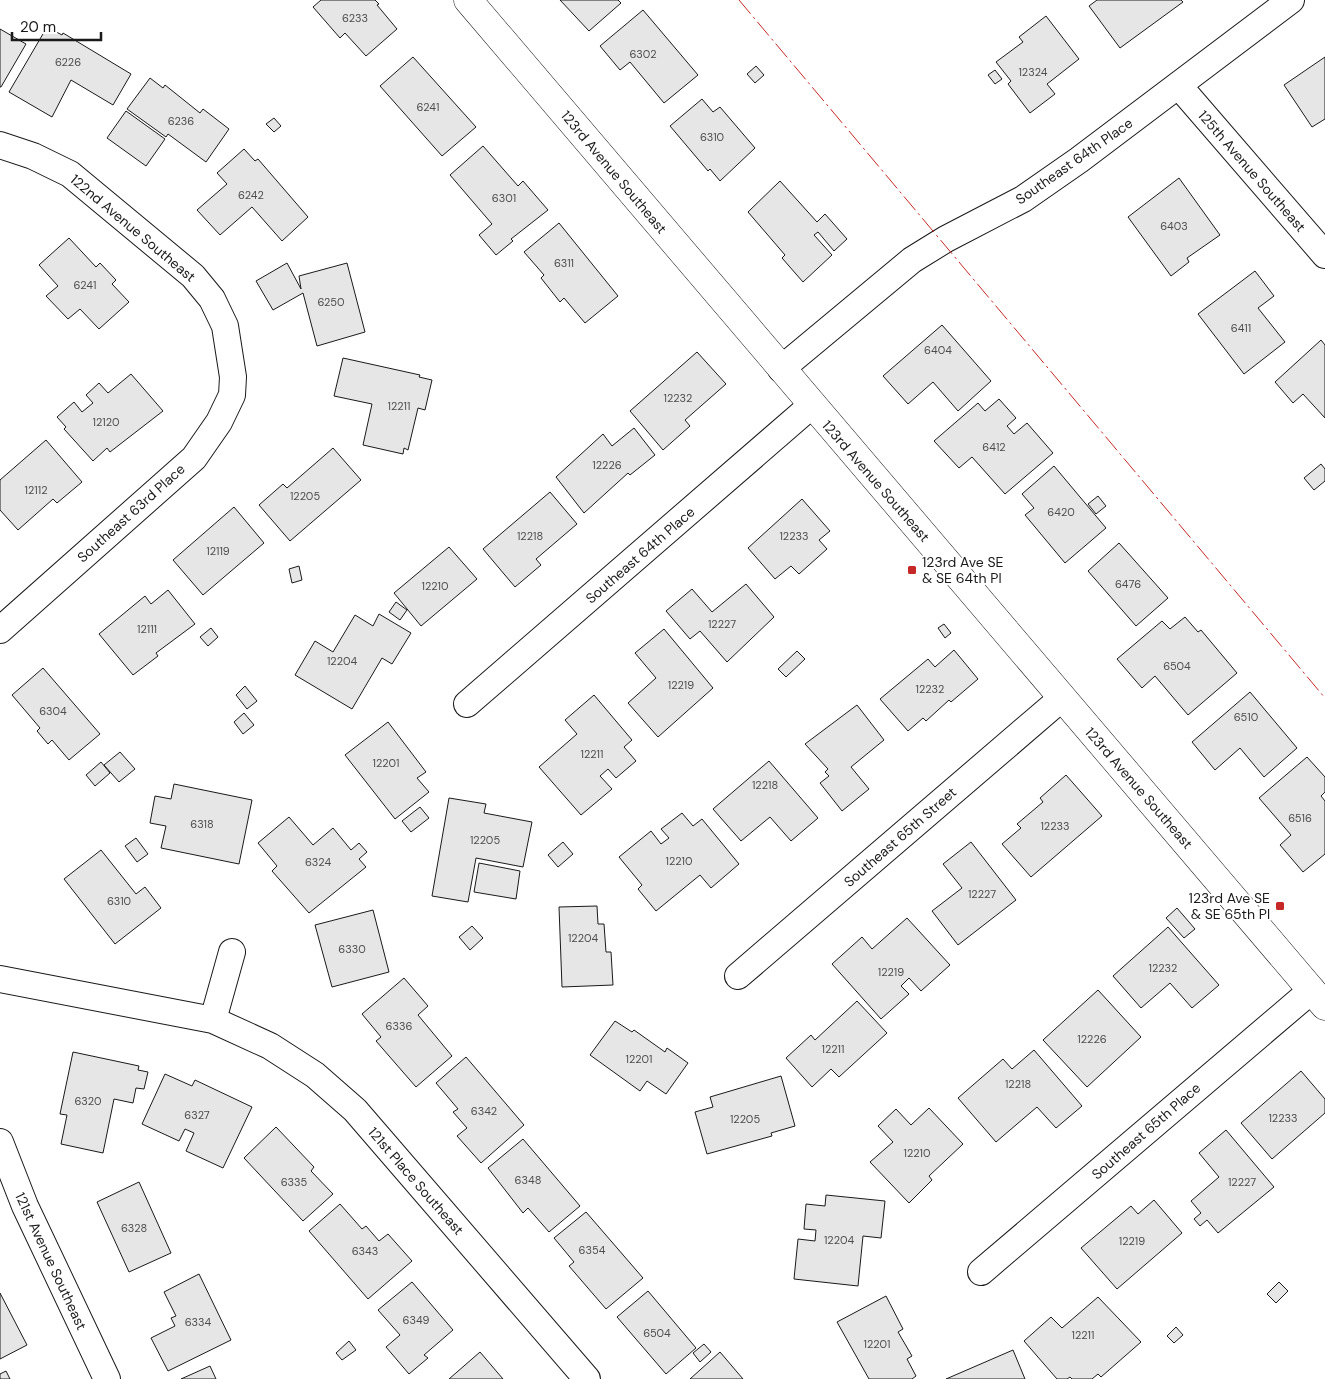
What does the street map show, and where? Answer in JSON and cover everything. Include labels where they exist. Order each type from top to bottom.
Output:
[{"type":"street","name":"123rd Avenue Southeast","points":[[468,0],[781,370],[1318,998]]},
{"type":"street","name":"Southeast 64th Place","points":[[781,370],[912,260],[946,239],[1023,199],[1179,86],[1291,0]]},
{"type":"street","name":"125th Avenue Southeast","points":[[1179,86],[1325,255]]},
{"type":"street","name":"122nd Avenue Southeast","points":[[0,146],[33,156],[70,174],[193,276],[212,299],[225,326],[233,377]]},
{"type":"street","name":"Southeast 63rd Place","points":[[0,630],[194,458],[220,422],[232,396],[233,377]]},
{"type":"street","name":"Southeast 64th Place","points":[[467,704],[812,405]]},
{"type":"street","name":"Southeast 65th Street","points":[[738,976],[1062,698]]},
{"type":"street","points":[[213,1020],[232,952]]},
{"type":"street","name":"121st Place Southeast","points":[[0,980],[213,1020],[270,1046],[315,1075],[355,1110],[587,1379]]},
{"type":"street","name":"Southeast 65th Place","points":[[981,1272],[1318,998]]},
{"type":"street","name":"121st Avenue Southeast","points":[[0,1142],[25,1206],[107,1379]]},
{"type":"building","points":[[321,0],[375,0],[397,29],[366,56],[345,33],[340,38],[313,7]]},
{"type":"building","points":[[560,0],[618,0],[621,3],[589,31]]},
{"type":"building","points":[[1097,0],[1181,0],[1183,2],[1120,48],[1089,6]]},
{"type":"building","points":[[643,10],[698,75],[664,103],[630,62],[620,70],[600,46]]},
{"type":"building","points":[[1046,16],[1079,59],[1047,84],[1055,94],[1030,113],[1008,84],[1011,81],[996,62],[1023,42],[1019,37]]},
{"type":"building","points":[[47,27],[62,35],[63,33],[131,74],[113,105],[71,80],[52,117],[9,92]]},
{"type":"building","points":[[0,29],[26,44],[1,87],[0,87]]},
{"type":"building","points":[[413,57],[476,127],[442,156],[380,86]]},
{"type":"building","points":[[1325,57],[1325,119],[1312,127],[1284,85]]},
{"type":"building","points":[[756,66],[764,75],[755,83],[747,74]]},
{"type":"building","points":[[995,70],[1002,79],[995,84],[988,75]]},
{"type":"building","points":[[150,78],[163,88],[165,85],[200,113],[203,109],[229,129],[206,162],[168,134],[166,137],[127,109]]},
{"type":"building","points":[[702,99],[713,112],[720,107],[755,148],[720,181],[710,169],[708,171],[670,126]]},
{"type":"building","points":[[126,111],[165,139],[146,166],[107,138]]},
{"type":"building","points":[[274,118],[281,126],[274,132],[266,124]]},
{"type":"building","points":[[483,146],[518,186],[523,181],[548,210],[511,239],[513,241],[496,255],[479,235],[492,224],[450,175]]},
{"type":"building","points":[[244,149],[255,161],[258,159],[308,217],[282,241],[252,207],[220,235],[197,210],[227,184],[217,173]]},
{"type":"building","points":[[1179,178],[1220,235],[1187,258],[1189,262],[1171,276],[1128,217]]},
{"type":"building","points":[[780,181],[817,222],[825,214],[847,239],[834,251],[818,232],[814,235],[832,255],[803,282],[782,258],[785,255],[748,212]]},
{"type":"building","points":[[559,223],[618,296],[585,323],[564,298],[560,302],[541,278],[544,275],[524,252]]},
{"type":"building","points":[[69,238],[96,267],[100,263],[116,280],[112,284],[129,302],[99,329],[80,309],[68,319],[46,296],[58,286],[39,265]]},
{"type":"building","points":[[287,263],[301,289],[299,276],[347,263],[365,332],[317,346],[303,293],[273,310],[256,281]]},
{"type":"building","points":[[1255,271],[1274,296],[1258,308],[1285,342],[1244,374],[1198,314]]},
{"type":"building","points":[[942,325],[991,381],[958,411],[933,382],[908,404],[883,376]]},
{"type":"building","points":[[1321,340],[1325,345],[1325,418],[1303,394],[1293,403],[1275,382]]},
{"type":"building","points":[[697,352],[726,384],[685,420],[690,426],[663,450],[630,411]]},
{"type":"building","points":[[343,358],[420,375],[419,377],[432,380],[425,410],[418,408],[408,450],[404,448],[403,454],[363,445],[372,404],[334,396]]},
{"type":"building","points":[[131,374],[163,411],[110,452],[107,448],[93,461],[64,429],[66,427],[57,417],[74,402],[82,412],[93,403],[86,395],[99,383],[108,393]]},
{"type":"building","points":[[999,399],[1016,418],[1007,426],[1014,434],[1027,423],[1053,453],[1005,494],[972,457],[959,468],[934,441],[978,403],[985,411]]},
{"type":"building","points":[[634,428],[655,455],[630,475],[628,473],[584,513],[556,477],[603,434],[612,446]]},
{"type":"building","points":[[46,440],[82,482],[57,503],[53,499],[18,530],[0,510],[0,480]]},
{"type":"building","points":[[333,448],[361,480],[290,541],[259,505],[283,484],[287,488]]},
{"type":"building","points":[[1321,464],[1325,469],[1325,481],[1314,490],[1304,478]]},
{"type":"building","points":[[1054,466],[1106,528],[1065,563],[1025,515],[1034,508],[1022,494]]},
{"type":"building","points":[[550,492],[577,524],[536,559],[541,565],[515,587],[483,549]]},
{"type":"building","points":[[1098,496],[1106,506],[1096,514],[1088,504]]},
{"type":"building","points":[[802,499],[830,531],[819,540],[827,549],[799,574],[791,566],[775,579],[748,548]]},
{"type":"building","points":[[234,507],[264,543],[203,595],[173,560]]},
{"type":"building","points":[[1119,543],[1168,598],[1136,626],[1088,571]]},
{"type":"building","points":[[449,547],[477,579],[421,626],[394,593]]},
{"type":"building","points":[[299,566],[302,580],[292,583],[289,569]]},
{"type":"building","points":[[746,584],[774,617],[727,662],[700,631],[690,639],[666,611],[692,589],[712,612]]},
{"type":"building","points":[[168,590],[195,624],[156,653],[158,656],[133,675],[99,634],[145,596],[151,604]]},
{"type":"building","points":[[396,602],[407,610],[400,620],[389,612]]},
{"type":"building","points":[[379,614],[411,633],[392,664],[382,658],[352,709],[295,675],[315,641],[333,652],[355,615],[373,626]]},
{"type":"building","points":[[1185,617],[1198,632],[1201,630],[1237,673],[1188,715],[1155,676],[1142,688],[1117,659],[1162,621],[1170,629]]},
{"type":"building","points":[[944,624],[951,633],[945,638],[938,628]]},
{"type":"building","points":[[211,628],[218,637],[208,646],[200,637]]},
{"type":"building","points":[[664,629],[713,688],[658,737],[628,703],[656,678],[635,653]]},
{"type":"building","points":[[954,650],[978,679],[951,702],[949,700],[926,721],[923,718],[908,731],[880,699],[928,659],[935,667]]},
{"type":"building","points":[[797,651],[805,659],[786,677],[778,669]]},
{"type":"building","points":[[43,668],[100,734],[69,760],[52,740],[48,744],[37,731],[40,728],[12,695]]},
{"type":"building","points":[[245,686],[257,701],[247,709],[236,695]]},
{"type":"building","points":[[1250,692],[1297,748],[1264,777],[1240,748],[1215,770],[1192,742]]},
{"type":"building","points":[[594,695],[632,740],[624,747],[636,761],[616,778],[608,769],[600,776],[612,789],[581,815],[539,767],[577,734],[565,720]]},
{"type":"building","points":[[857,705],[884,740],[851,767],[869,789],[842,811],[820,783],[829,776],[825,772],[828,769],[805,744]]},
{"type":"building","points":[[244,713],[254,725],[243,734],[234,722]]},
{"type":"building","points":[[388,722],[426,772],[417,778],[429,792],[395,819],[345,755]]},
{"type":"building","points":[[120,752],[135,769],[119,782],[104,765]]},
{"type":"building","points":[[1307,757],[1325,777],[1325,792],[1321,796],[1325,801],[1325,854],[1303,872],[1280,845],[1291,835],[1259,798]]},
{"type":"building","points":[[769,761],[818,818],[791,841],[770,817],[741,841],[713,809]]},
{"type":"building","points":[[101,762],[110,773],[95,786],[86,775]]},
{"type":"building","points":[[1066,775],[1102,816],[1031,877],[1002,844],[1021,828],[1017,824],[1043,802],[1040,798]]},
{"type":"building","points":[[174,784],[252,800],[239,864],[161,848],[166,826],[150,823],[155,796],[171,799]]},
{"type":"building","points":[[449,798],[486,804],[484,813],[532,822],[523,867],[476,858],[468,902],[432,896]]},
{"type":"building","points":[[420,807],[429,818],[411,832],[402,821]]},
{"type":"building","points":[[682,813],[693,826],[702,819],[739,864],[711,888],[700,875],[656,911],[638,889],[642,885],[619,857],[651,831],[661,844],[669,838],[661,829]]},
{"type":"building","points":[[289,817],[313,845],[333,828],[351,850],[359,843],[367,852],[359,859],[366,867],[309,913],[272,871],[277,866],[258,843]]},
{"type":"building","points":[[136,838],[148,854],[137,862],[125,846]]},
{"type":"building","points":[[563,842],[573,854],[558,867],[548,855]]},
{"type":"building","points":[[971,842],[1016,900],[958,945],[932,911],[962,888],[943,864]]},
{"type":"building","points":[[101,850],[136,894],[145,887],[161,908],[115,944],[64,879]]},
{"type":"building","points":[[479,863],[520,871],[516,899],[474,892]]},
{"type":"building","points":[[597,906],[598,924],[604,924],[606,952],[611,952],[613,985],[562,987],[559,907]]},
{"type":"building","points":[[1177,908],[1195,929],[1184,938],[1166,918]]},
{"type":"building","points":[[373,910],[389,972],[332,987],[315,925]]},
{"type":"building","points":[[907,918],[950,965],[921,991],[909,978],[901,986],[909,994],[881,1019],[832,964],[862,937],[872,949]]},
{"type":"building","points":[[472,926],[483,938],[470,950],[459,937]]},
{"type":"building","points":[[1168,927],[1219,985],[1192,1008],[1170,983],[1141,1008],[1113,976]]},
{"type":"building","points":[[404,978],[428,1006],[418,1015],[452,1056],[416,1087],[376,1041],[381,1037],[362,1014]]},
{"type":"building","points":[[1098,990],[1141,1037],[1087,1087],[1043,1040]]},
{"type":"building","points":[[857,1001],[887,1033],[839,1077],[831,1069],[812,1087],[786,1058],[811,1035],[815,1040]]},
{"type":"building","points":[[615,1021],[632,1032],[634,1030],[665,1052],[667,1048],[688,1063],[666,1094],[647,1081],[640,1091],[590,1055]]},
{"type":"building","points":[[1034,1050],[1082,1106],[1056,1128],[1037,1107],[996,1142],[958,1098],[1003,1059],[1012,1069]]},
{"type":"building","points":[[73,1052],[139,1066],[138,1070],[148,1072],[144,1089],[136,1088],[133,1103],[114,1099],[103,1153],[61,1144],[67,1115],[60,1114]]},
{"type":"building","points":[[466,1057],[524,1125],[481,1163],[457,1136],[467,1128],[453,1112],[458,1109],[436,1083]]},
{"type":"building","points":[[1301,1071],[1325,1099],[1325,1113],[1272,1159],[1241,1123]]},
{"type":"building","points":[[165,1074],[192,1086],[195,1080],[252,1107],[223,1168],[186,1151],[194,1133],[185,1129],[179,1141],[142,1124]]},
{"type":"building","points":[[781,1076],[795,1126],[771,1133],[772,1136],[707,1154],[695,1112],[713,1107],[710,1097]]},
{"type":"building","points":[[929,1108],[963,1144],[929,1176],[932,1180],[909,1203],[870,1162],[893,1142],[878,1126],[896,1109],[911,1125]]},
{"type":"building","points":[[276,1127],[314,1167],[311,1171],[333,1194],[303,1221],[244,1158]]},
{"type":"building","points":[[1226,1130],[1274,1187],[1218,1233],[1207,1220],[1200,1226],[1194,1219],[1201,1213],[1191,1201],[1219,1177],[1199,1153]]},
{"type":"building","points":[[523,1139],[580,1206],[549,1232],[528,1208],[523,1213],[488,1168]]},
{"type":"building","points":[[139,1182],[171,1253],[129,1272],[97,1202]]},
{"type":"building","points":[[826,1195],[885,1201],[881,1238],[863,1236],[858,1286],[794,1279],[798,1239],[815,1241],[816,1230],[804,1229],[806,1204],[825,1206]]},
{"type":"building","points":[[1154,1200],[1182,1233],[1117,1289],[1081,1248],[1131,1206],[1138,1214]]},
{"type":"building","points":[[340,1204],[362,1229],[366,1226],[379,1241],[388,1234],[412,1261],[368,1299],[309,1231]]},
{"type":"building","points":[[586,1212],[643,1278],[606,1309],[569,1266],[574,1262],[554,1238]]},
{"type":"building","points":[[199,1274],[231,1340],[168,1371],[151,1338],[175,1326],[171,1318],[176,1316],[164,1292]]},
{"type":"building","points":[[412,1282],[453,1330],[424,1355],[428,1358],[409,1374],[386,1347],[400,1335],[378,1310]]},
{"type":"building","points":[[1279,1282],[1288,1291],[1276,1303],[1267,1294]]},
{"type":"building","points":[[648,1291],[696,1348],[666,1374],[617,1317]]},
{"type":"building","points":[[0,1293],[27,1345],[0,1359]]},
{"type":"building","points":[[886,1296],[903,1329],[898,1332],[912,1356],[907,1359],[916,1376],[912,1379],[869,1379],[837,1322]]},
{"type":"building","points":[[1098,1297],[1141,1342],[1101,1377],[1098,1374],[1092,1379],[1072,1379],[1070,1377],[1067,1379],[1057,1379],[1024,1341],[1051,1317],[1062,1328]]},
{"type":"building","points":[[1176,1327],[1183,1335],[1174,1343],[1167,1336]]},
{"type":"building","points":[[349,1341],[356,1350],[342,1360],[336,1353]]},
{"type":"building","points":[[704,1344],[711,1352],[700,1362],[693,1353]]},
{"type":"building","points":[[1013,1350],[1025,1379],[946,1379]]},
{"type":"building","points":[[480,1352],[503,1379],[449,1379]]},
{"type":"building","points":[[720,1352],[743,1379],[690,1379]]},
{"type":"building","points":[[210,1366],[216,1379],[181,1379]]},
{"type":"building","points":[[6,1371],[10,1379],[0,1379],[0,1374]]},
{"type":"power","points":[[739,0],[1325,698]]},
{"type":"place","name":"123rd Ave SE & SE 64th Pl","points":[[912,570]]},
{"type":"place","name":"123rd Ave SE & SE 65th Pl","points":[[1280,906]]}]
